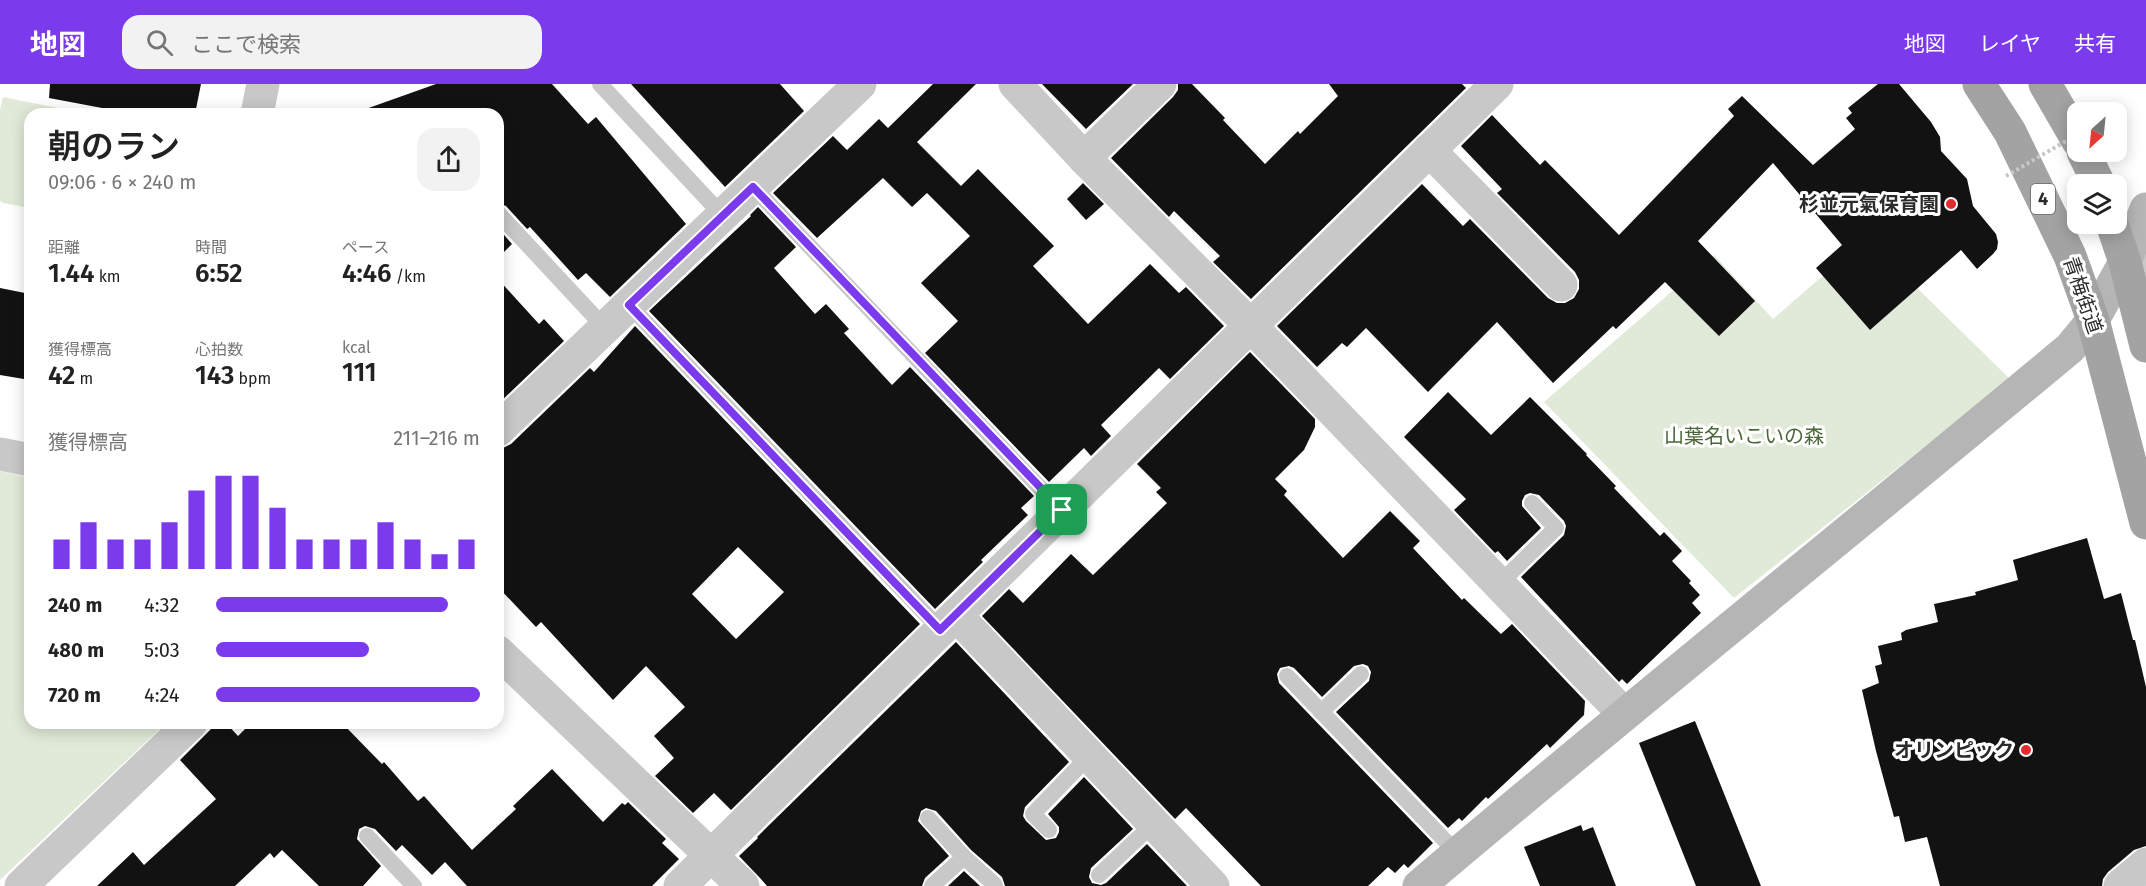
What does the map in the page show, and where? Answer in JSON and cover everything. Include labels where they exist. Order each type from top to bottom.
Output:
[{"type":"main road","name":"青梅街道","points":[[1978,84],[2010,132],[2070,256],[2093,320],[2146,523]]},
{"type":"main road","points":[[2045,84],[2067,122]]},
{"type":"main road","points":[[2118,234],[2135,263],[2146,346]]},
{"type":"street","points":[[258,108],[263,84]]},
{"type":"street","points":[[504,424],[860,84]]},
{"type":"street","points":[[1016,84],[1084,158],[1250,325],[1624,714]]},
{"type":"street","points":[[1084,158],[1160,84]]},
{"type":"street","points":[[680,886],[1497,84]]},
{"type":"street","points":[[1429,150],[1561,285]]},
{"type":"street","points":[[1419,886],[1624,714],[1871,514],[2070,348],[2135,263],[2146,209]]},
{"type":"street","points":[[0,454],[24,459]]},
{"type":"street","points":[[948,623],[1089,756],[1213,886]]},
{"type":"street","points":[[504,658],[743,886]]},
{"type":"street","points":[[21,886],[185,729]]},
{"type":"street","points":[[2120,886],[2146,864]]},
{"type":"lane","points":[[600,84],[723,216]]},
{"type":"lane","points":[[753,187],[1062,510]]},
{"type":"lane","points":[[504,219],[605,328]]},
{"type":"lane","points":[[629,305],[948,623]]},
{"type":"lane","points":[[1499,584],[1556,528],[1532,503]]},
{"type":"lane","points":[[1321,712],[1361,674]]},
{"type":"lane","points":[[1287,676],[1458,854]]},
{"type":"lane","points":[[1049,830],[1033,814],[1089,756]]},
{"type":"lane","points":[[927,818],[964,857],[995,885]]},
{"type":"lane","points":[[1099,875],[1153,824]]},
{"type":"lane","points":[[366,836],[414,886]]},
{"type":"lane","points":[[932,886],[964,857]]},
{"type":"path","points":[[2006,176],[2067,140]]},
{"type":"green space","points":[[3,97],[57,108],[24,108],[24,207],[0,201],[0,110]]},
{"type":"green space","name":"山葉名いこいの森","points":[[1866,238],[2010,379],[1734,598],[1544,402],[1714,255],[1773,319]]},
{"type":"green space","points":[[0,471],[24,477],[24,729],[160,729],[0,880]]},
{"type":"building","points":[[50,84],[201,84],[196,108],[102,108],[49,98]]},
{"type":"building","points":[[436,84],[552,84],[588,124],[596,117],[686,224],[610,297],[586,273],[578,280],[530,227],[527,229],[504,205],[504,108],[369,108]]},
{"type":"building","points":[[631,84],[780,84],[804,111],[725,187]]},
{"type":"building","points":[[933,84],[976,84],[917,142],[961,186],[978,169],[1054,246],[1033,266],[1088,324],[1150,264],[1179,293],[1186,287],[1224,326],[1170,379],[1159,368],[1101,425],[1111,436],[1091,456],[1084,448],[1049,482],[925,353],[958,321],[921,283],[970,236],[927,193],[912,207],[883,178],[817,238],[773,193],[833,136],[847,150],[879,119],[888,128]]},
{"type":"building","points":[[1042,84],[1133,84],[1086,129]]},
{"type":"building","points":[[1178,84],[1192,84],[1265,164],[1298,131],[1300,134],[1338,96],[1329,84],[1462,84],[1466,88],[1251,299],[1213,262],[1220,256],[1174,211],[1169,217],[1111,158],[1173,97],[1178,90]]},
{"type":"building","points":[[1878,84],[1899,84],[1931,122],[1940,137],[1941,151],[1967,179],[1973,206],[1996,234],[1998,242],[1997,249],[1977,269],[1961,250],[1870,330],[1816,268],[1842,245],[1773,163],[1698,241],[1755,301],[1719,336],[1665,282],[1616,329],[1613,326],[1553,383],[1497,322],[1428,392],[1366,328],[1347,347],[1342,343],[1317,367],[1277,326],[1422,184],[1463,226],[1470,219],[1548,298],[1557,303],[1565,303],[1574,298],[1579,289],[1579,280],[1575,272],[1497,193],[1502,189],[1461,146],[1492,115],[1540,165],[1545,160],[1619,235],[1734,116],[1728,109],[1742,96],[1813,165],[1855,129],[1846,118],[1852,113],[1848,108]]},
{"type":"building","points":[[1083,183],[1104,204],[1086,220],[1067,199]]},
{"type":"building","points":[[758,207],[796,247],[774,268],[815,314],[826,304],[849,329],[844,333],[892,385],[910,367],[1034,496],[1021,508],[1028,515],[935,609],[649,311]]},
{"type":"building","points":[[504,235],[512,244],[504,252]]},
{"type":"building","points":[[504,286],[539,324],[544,319],[564,341],[504,398]]},
{"type":"building","points":[[0,288],[24,293],[24,379],[0,375]]},
{"type":"building","points":[[635,326],[920,624],[731,810],[714,793],[693,813],[655,776],[674,758],[654,736],[685,707],[646,666],[613,700],[541,622],[536,627],[504,593],[504,448],[511,444],[590,368],[594,372]],"holes":[[[738,547],[784,592],[736,639],[692,594]]]},
{"type":"building","points":[[1250,352],[1315,419],[1315,427],[1304,450],[1275,479],[1287,491],[1284,495],[1343,558],[1390,511],[1420,541],[1413,548],[1462,600],[1464,598],[1501,634],[1512,624],[1585,701],[1584,715],[1550,748],[1547,744],[1488,799],[1486,797],[1462,821],[1459,818],[1448,828],[1336,712],[1369,681],[1371,672],[1368,666],[1363,664],[1354,666],[1322,697],[1294,668],[1289,666],[1280,668],[1277,674],[1279,683],[1433,843],[1408,868],[1404,864],[1395,873],[1388,867],[1368,886],[1261,886],[1186,808],[1175,819],[982,616],[1009,589],[1023,603],[1071,554],[1093,575],[1167,503],[1156,492],[1161,488],[1137,464]]},
{"type":"building","points":[[1448,392],[1491,435],[1530,397],[1587,454],[1616,486],[1614,488],[1660,536],[1664,532],[1682,551],[1672,561],[1691,581],[1689,583],[1700,595],[1692,603],[1701,613],[1627,684],[1622,679],[1619,682],[1521,577],[1564,535],[1566,526],[1564,521],[1539,495],[1530,493],[1525,495],[1522,506],[1541,528],[1507,561],[1498,551],[1495,553],[1454,510],[1466,499],[1404,437]]},
{"type":"building","points":[[2087,538],[2104,599],[2121,593],[2146,687],[2146,846],[2134,850],[2108,872],[2103,879],[2102,886],[1940,886],[1927,837],[1905,842],[1899,816],[1894,817],[1876,751],[1862,690],[1879,683],[1875,666],[1882,664],[1878,646],[1902,640],[1901,633],[1906,630],[1938,622],[1934,604],[1976,595],[1975,592],[2018,580],[2013,560]]},
{"type":"building","points":[[956,642],[1069,762],[1025,807],[1023,816],[1026,821],[1046,840],[1056,838],[1059,827],[1048,814],[1084,777],[1133,829],[1091,868],[1089,877],[1092,883],[1101,885],[1106,883],[1147,844],[1187,886],[1005,886],[1002,877],[971,850],[936,811],[926,808],[921,811],[918,821],[949,856],[925,878],[922,886],[767,886],[739,856]]},
{"type":"building","points":[[1695,721],[1761,886],[1696,886],[1639,743]]},
{"type":"building","points":[[211,729],[232,729],[238,736],[245,729],[348,729],[382,764],[384,762],[418,801],[424,796],[472,850],[516,809],[513,806],[552,769],[603,822],[622,803],[625,805],[628,802],[666,839],[662,843],[679,859],[652,886],[467,886],[445,862],[432,875],[402,845],[396,851],[375,829],[365,826],[359,829],[357,839],[381,866],[363,886],[319,886],[282,850],[274,858],[270,853],[235,886],[97,886],[133,852],[144,865],[216,799],[180,760]]},
{"type":"building","points":[[1581,825],[1583,831],[1593,827],[1616,886],[1540,886],[1524,847]]},
{"type":"building","points":[[964,871],[980,886],[948,886]]},
{"type":"place","name":"杉並元氣保育園","points":[[1951,204]]},
{"type":"place","name":"オリンピック","points":[[2026,750]]},
{"type":"route","points":[[753,187],[1062,510],[940,630],[629,305],[753,187]]}]
